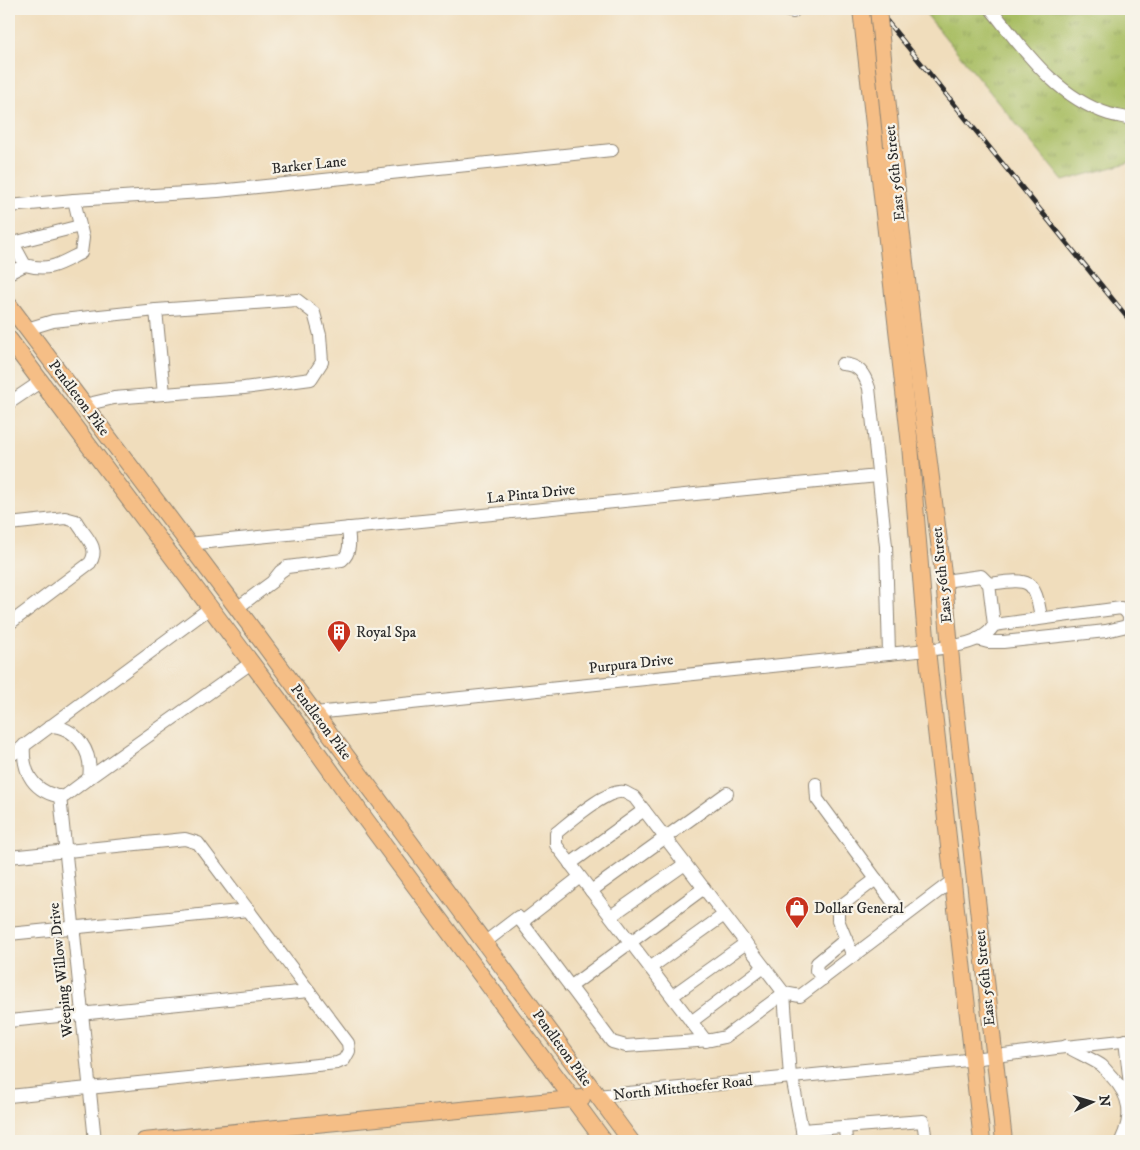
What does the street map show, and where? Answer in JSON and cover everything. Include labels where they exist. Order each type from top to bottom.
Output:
[{"type":"main road","name":"East 56th Street","points":[[861,9],[910,445],[926,650],[982,1141]]},
{"type":"main road","name":"East 56th Street","points":[[878,9],[915,352],[944,581],[1004,1141]]},
{"type":"main road","name":"Pendleton Pike","points":[[9,305],[237,608],[632,1141]]},
{"type":"main road","name":"Pendleton Pike","points":[[9,339],[251,662],[604,1141]]},
{"type":"main road","name":"North Mitthoefer Road","points":[[144,1141],[597,1096]]},
{"type":"street","points":[[991,9],[1037,66],[1062,90],[1084,104],[1109,114],[1131,119]]},
{"type":"street","name":"Barker Lane","points":[[9,206],[74,200],[218,192],[612,150]]},
{"type":"street","points":[[9,273],[25,265],[40,269],[59,264],[81,253],[83,238],[74,200]]},
{"type":"street","points":[[25,265],[11,243],[80,226]]},
{"type":"street","points":[[27,329],[53,321],[156,310],[297,300],[314,313],[320,335],[322,362],[311,379],[244,388],[114,398],[84,405]]},
{"type":"street","points":[[156,310],[164,394]]},
{"type":"street","points":[[842,364],[850,365],[860,370],[869,388],[888,567],[889,654]]},
{"type":"street","points":[[9,403],[40,382]]},
{"type":"street","name":"La Pinta Drive","points":[[188,544],[878,476]]},
{"type":"street","points":[[9,524],[65,518],[72,519],[92,544],[94,554],[94,558],[90,563],[9,624]]},
{"type":"street","points":[[237,608],[272,582],[287,567],[342,560],[349,552],[348,528]]},
{"type":"street","points":[[944,581],[981,576],[989,584],[994,624]]},
{"type":"street","points":[[989,584],[1019,580],[1032,586],[1037,593],[1041,618]]},
{"type":"street","points":[[9,757],[210,608]]},
{"type":"street","points":[[1121,608],[1129,616],[1127,626],[1106,631],[1003,642],[988,642],[977,639],[986,634],[994,624],[1121,608]]},
{"type":"street","name":"Purpura Drive","points":[[315,714],[926,650],[950,647],[977,639]]},
{"type":"street","points":[[24,745],[24,764],[30,778],[45,792],[63,797],[251,662]]},
{"type":"street","points":[[50,726],[68,730],[82,742],[90,760],[89,778]]},
{"type":"street","points":[[816,784],[817,799],[904,917]]},
{"type":"street","points":[[706,1041],[556,845],[556,833],[599,800],[614,792],[624,792],[634,797],[784,993],[791,1077],[802,1135],[843,1136],[923,1121],[926,1141]]},
{"type":"street","points":[[591,891],[727,793]]},
{"type":"street","name":"Weeping Willow Drive","points":[[60,796],[95,1141]]},
{"type":"street","points":[[570,864],[644,810]]},
{"type":"street","points":[[9,858],[185,839],[193,840],[202,846],[348,1043],[349,1049],[347,1056],[342,1061],[9,1096]]},
{"type":"street","points":[[611,916],[685,864]]},
{"type":"street","points":[[522,922],[580,877]]},
{"type":"street","points":[[853,956],[838,920],[838,908],[876,879]]},
{"type":"street","points":[[484,942],[518,917],[612,1042],[626,1046],[706,1041],[725,1037],[784,993],[800,996],[952,881]]},
{"type":"street","points":[[570,986],[704,888]]},
{"type":"street","points":[[9,934],[249,910]]},
{"type":"street","points":[[650,968],[724,916]]},
{"type":"street","points":[[823,979],[816,970],[817,963],[846,939]]},
{"type":"street","points":[[672,996],[746,943]]},
{"type":"street","points":[[692,1022],[764,967]]},
{"type":"street","points":[[9,1021],[309,991]]},
{"type":"street","points":[[1121,1141],[1128,1123],[1128,1100],[1131,1094],[1128,1040]]},
{"type":"street","name":"North Mitthoefer Road","points":[[597,1096],[994,1057],[1066,1046],[1128,1040]]},
{"type":"street","points":[[1066,1046],[1103,1066],[1116,1081],[1128,1100]]},
{"type":"street","points":[[815,1141],[820,1141]]},
{"type":"green space","points":[[922,9],[1131,9],[1131,162],[1063,181]]},
{"type":"tunnel","points":[[820,1141],[835,1139]]},
{"type":"railway","points":[[877,9],[1131,322]]},
{"type":"place","name":"Royal Spa","points":[[339,653]]},
{"type":"place","name":"Dollar General","points":[[797,929]]}]
